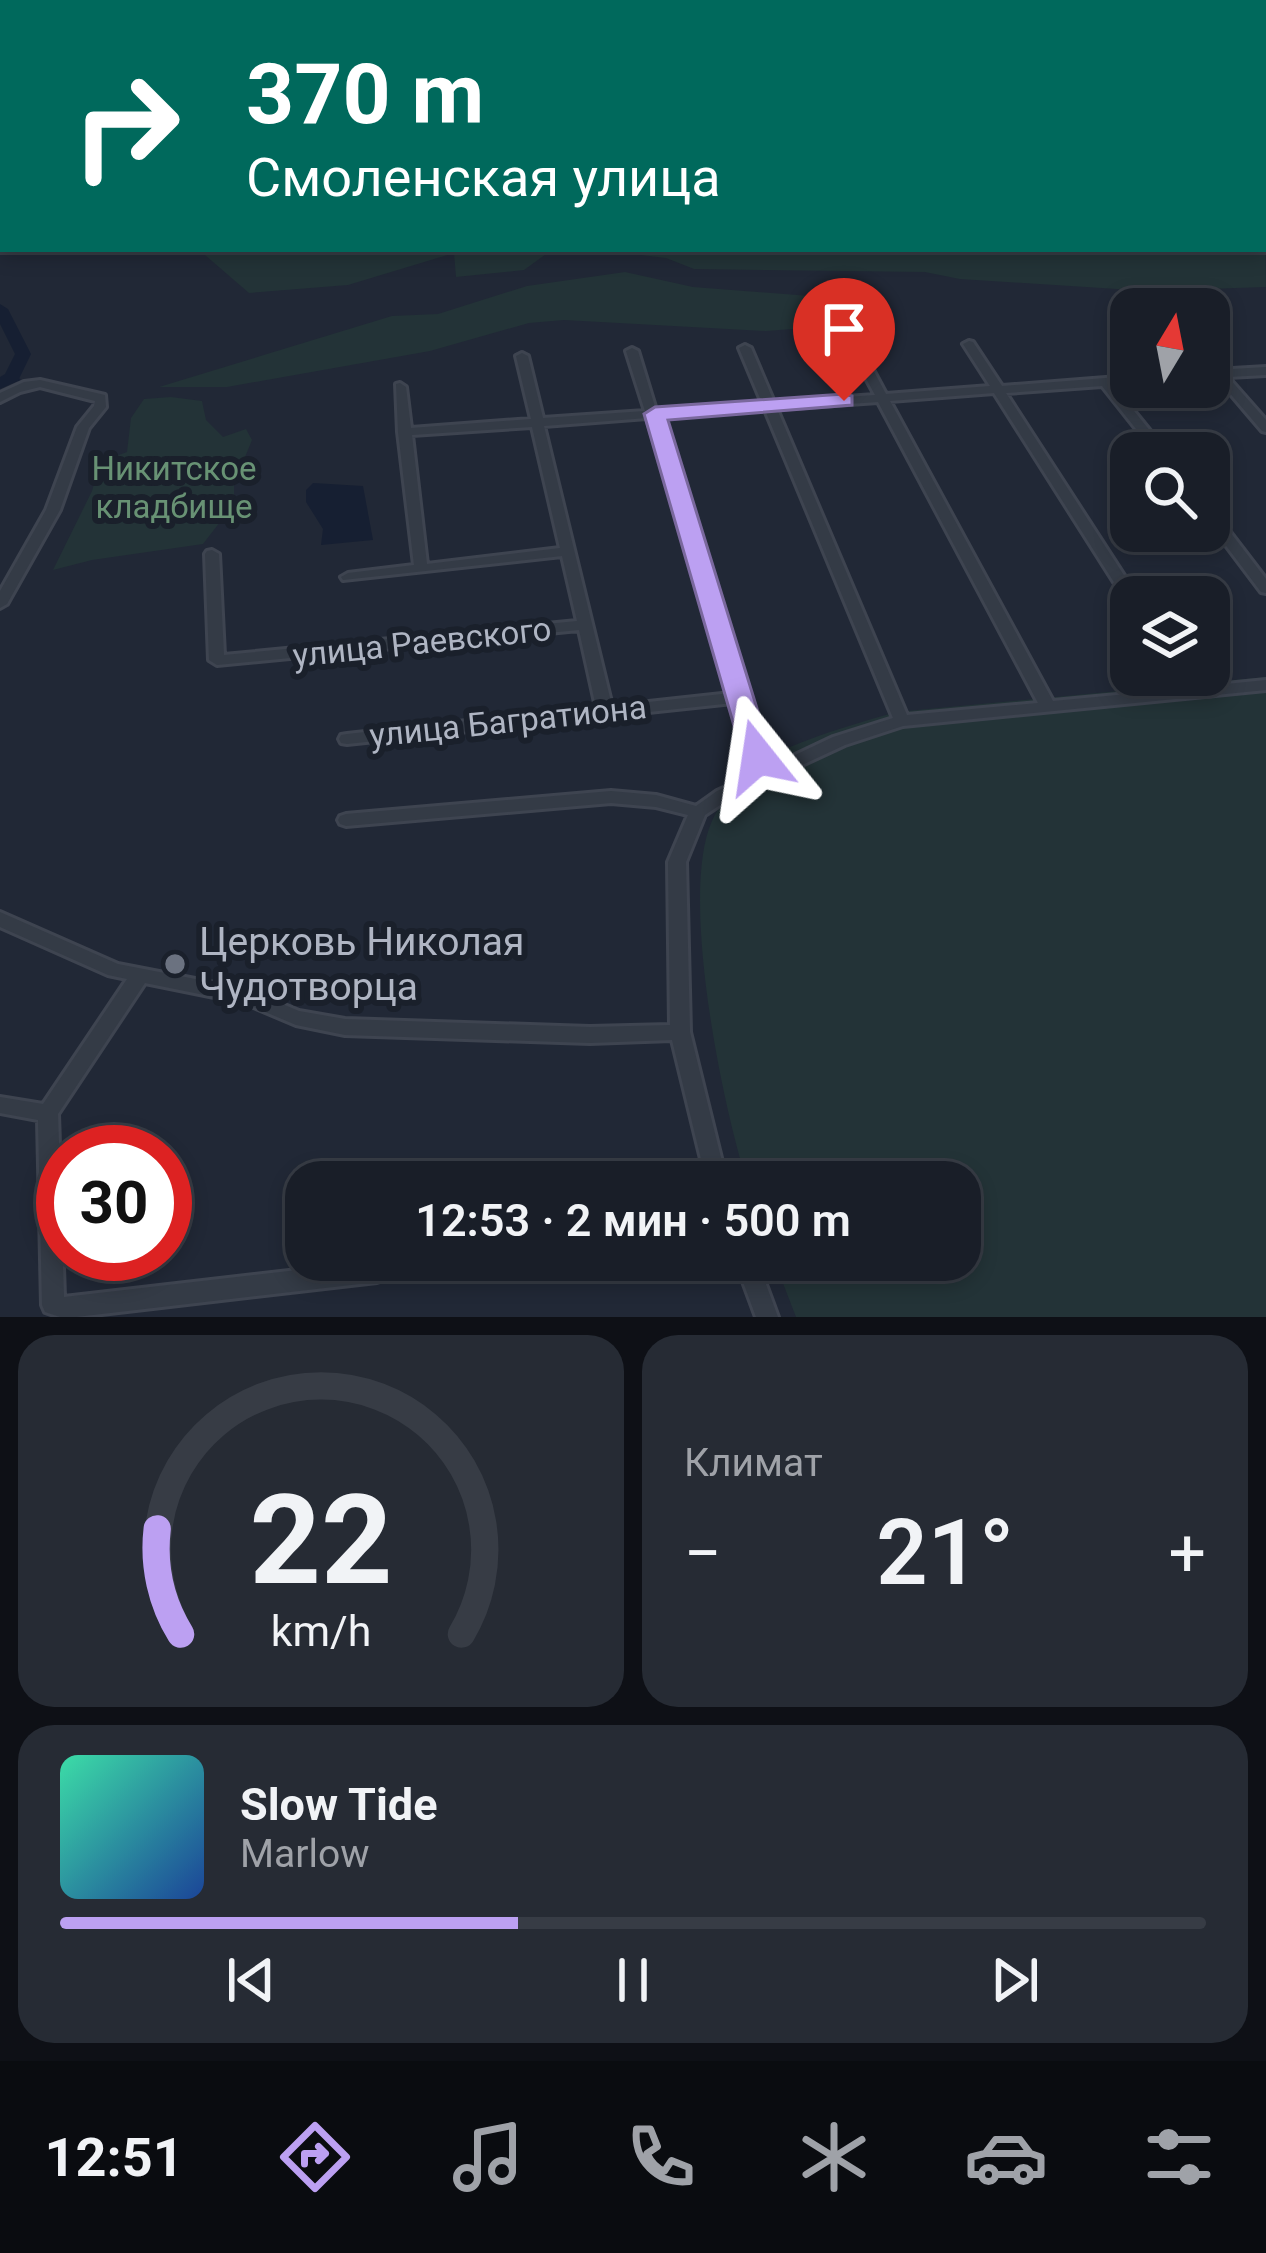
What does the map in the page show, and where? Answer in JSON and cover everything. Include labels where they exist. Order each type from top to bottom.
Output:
[{"type":"street","points":[[849,336],[1048,706]]},
{"type":"street","points":[[969,344],[1117,576]]},
{"type":"street","points":[[745,348],[902,722]]},
{"type":"street","points":[[632,351],[758,757],[771,772]]},
{"type":"street","points":[[522,356],[581,625],[605,711]]},
{"type":"street","points":[[1230,373],[1266,371]]},
{"type":"street","points":[[0,398],[27,382],[40,381],[101,398],[100,407],[83,427],[53,510],[0,604]]},
{"type":"street","points":[[1105,382],[1145,432]]},
{"type":"street","points":[[404,432],[1110,382]]},
{"type":"street","points":[[400,387],[421,568]]},
{"type":"street","points":[[1230,391],[1266,428]]},
{"type":"street","points":[[1230,542],[1266,589]]},
{"type":"street","points":[[348,577],[565,552]]},
{"type":"street","name":"улица Раевского","points":[[212,554],[217,660],[581,625]]},
{"type":"street","points":[[1230,688],[1266,685]]},
{"type":"street","points":[[710,1161],[680,1032],[677,862],[698,812],[839,741],[902,722],[1150,696]]},
{"type":"street","name":"улица Багратиона","points":[[347,739],[742,698]]},
{"type":"street","points":[[346,820],[611,796],[656,800],[698,812]]},
{"type":"street","points":[[0,919],[115,970],[247,997],[296,1018],[346,1027],[590,1035],[680,1032]]},
{"type":"street","points":[[140,975],[48,1113],[53,1305],[65,1308],[299,1281]]},
{"type":"street","points":[[0,1106],[48,1113]]},
{"type":"street","points":[[754,1281],[767,1317]]},
{"type":"green space","points":[[201,252],[549,252],[524,270],[456,277],[454,253],[348,285],[249,293]]},
{"type":"green space","points":[[615,252],[1266,252],[1266,287],[1110,289],[960,279],[925,272],[694,269],[666,258]]},
{"type":"green space","points":[[625,272],[693,287],[848,299],[847,314],[820,315],[820,327],[766,331],[564,320],[529,323],[430,351],[227,387],[159,387],[392,316],[438,314],[527,286]]},
{"type":"green space","name":"Никитское кладбище","points":[[144,399],[202,401],[206,420],[223,437],[246,429],[252,440],[234,484],[234,504],[203,544],[53,570],[92,491],[100,462],[127,452],[131,418]]},
{"type":"green space","points":[[1266,677],[1266,1317],[796,1317],[782,1281],[981,1281],[981,1161],[741,1161],[716,1053],[700,897],[703,854],[712,821],[729,794],[763,760],[896,712],[1110,692],[1110,696],[1230,696],[1230,680]]},
{"type":"water","points":[[313,483],[363,486],[373,540],[321,545],[323,529],[306,502],[306,490]]},
{"type":"waterway","points":[[0,309],[23,354],[12,377],[0,384]]},
{"type":"waterway","points":[[12,377],[19,380]]},
{"type":"place","name":"Церковь Николая Чудотворца","points":[[175,964]]},
{"type":"route","points":[[758,757],[655,414],[844,401]]}]
